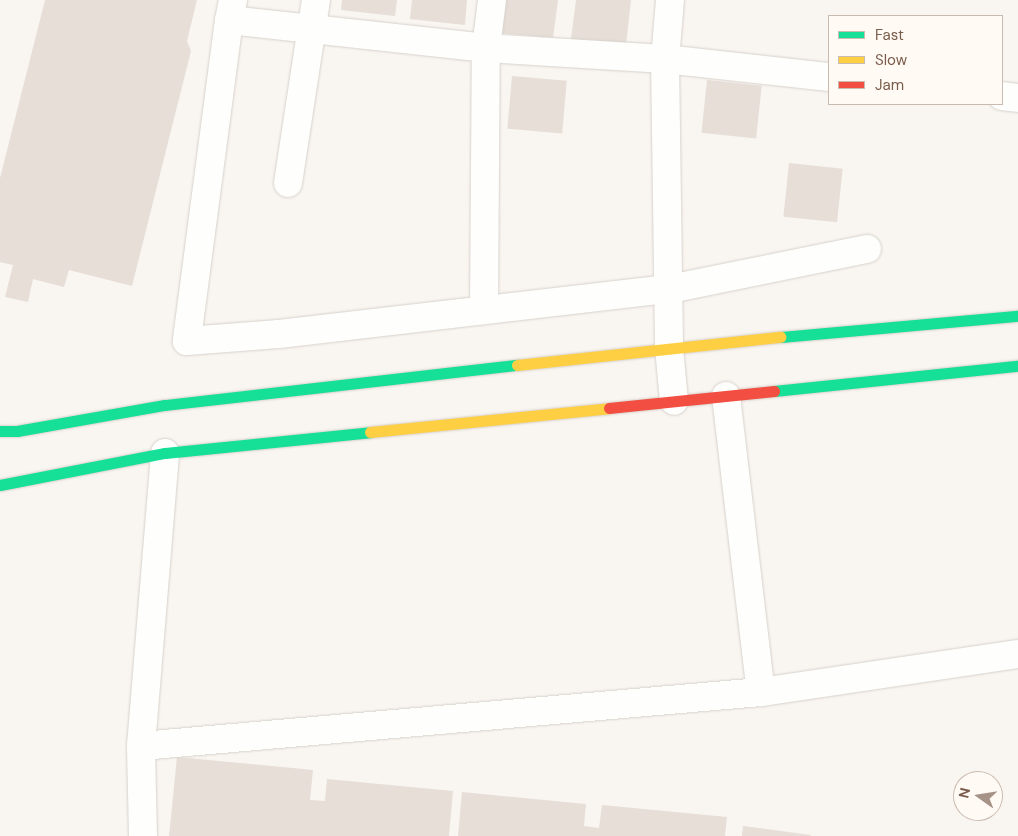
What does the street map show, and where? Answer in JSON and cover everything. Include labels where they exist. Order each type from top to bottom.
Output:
[{"type":"street","points":[[288,183],[316,0]]},
{"type":"street","points":[[484,310],[486,48],[492,0]]},
{"type":"street","points":[[670,0],[665,59],[670,289],[669,348],[674,401]]},
{"type":"street","points":[[828,77],[665,59],[486,48],[311,28],[231,10],[187,341],[279,334],[670,289],[867,249]]},
{"type":"street","points":[[1003,96],[1018,98]]},
{"type":"street","points":[[0,431],[17,431],[165,405],[669,348],[1018,316]]},
{"type":"street","points":[[0,485],[165,453],[1018,366]]},
{"type":"street","points":[[726,396],[761,692]]},
{"type":"street","points":[[143,836],[141,746],[165,453]]},
{"type":"street","points":[[141,746],[761,692],[1018,654]]},
{"type":"building","points":[[45,0],[197,0],[187,41],[191,51],[132,286],[69,270],[64,287],[33,279],[28,302],[5,297],[13,265],[0,262],[0,178]]},
{"type":"building","points":[[342,0],[397,0],[395,16],[341,10]]},
{"type":"building","points":[[412,0],[467,0],[465,25],[410,19]]},
{"type":"building","points":[[503,0],[558,0],[553,38],[499,33]]},
{"type":"building","points":[[576,0],[631,0],[626,45],[571,39]]},
{"type":"building","points":[[512,76],[567,81],[562,134],[507,129]]},
{"type":"building","points":[[707,80],[762,86],[756,138],[701,133]]},
{"type":"building","points":[[789,163],[843,169],[837,222],[783,217]]},
{"type":"building","points":[[177,757],[313,770],[310,800],[325,801],[327,779],[453,791],[449,836],[169,836]]},
{"type":"building","points":[[462,792],[586,804],[584,826],[599,828],[602,805],[727,817],[725,836],[458,836]]},
{"type":"building","points":[[743,826],[811,835],[742,836]]},
{"type":"traffic: fast","points":[[781,337],[1018,316]]},
{"type":"traffic: fast","points":[[0,431],[17,431],[165,405],[517,365]]},
{"type":"traffic: fast","points":[[774,391],[1018,366]]},
{"type":"traffic: fast","points":[[0,485],[165,453],[370,432]]},
{"type":"traffic: slow","points":[[517,365],[781,337]]},
{"type":"traffic: slow","points":[[370,432],[609,408]]},
{"type":"traffic: jam","points":[[609,408],[774,391]]}]
